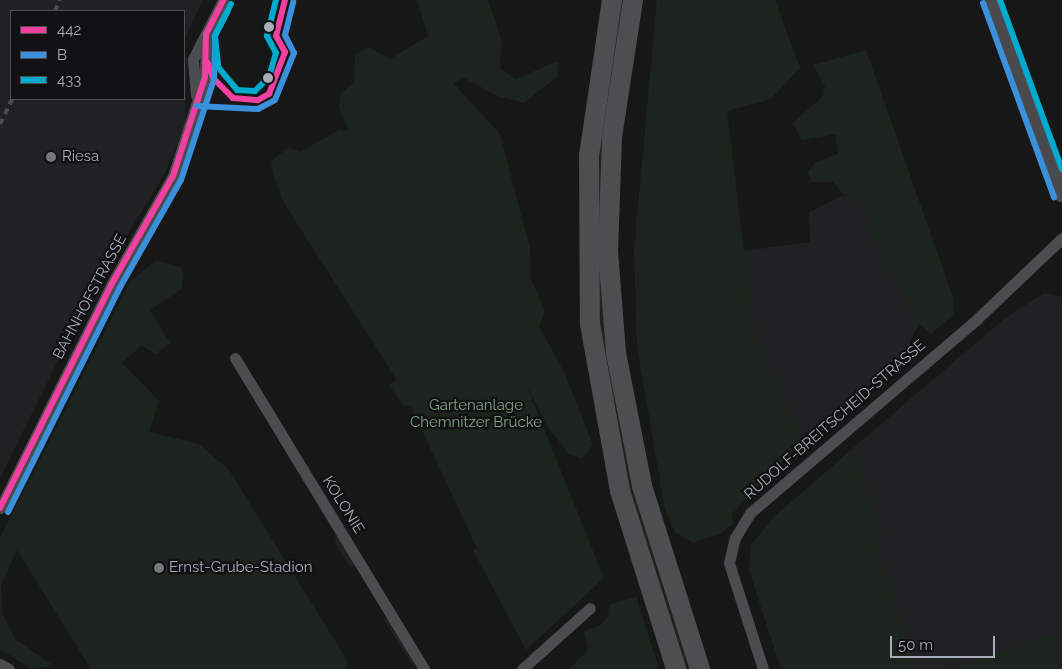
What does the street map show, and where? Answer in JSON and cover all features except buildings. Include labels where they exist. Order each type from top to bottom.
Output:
[{"type":"highway","points":[[612,0],[593,107],[589,164],[590,324],[620,491],[676,669]]},
{"type":"highway","points":[[633,0],[612,138],[608,251],[614,336],[624,408],[642,486],[700,669]]},
{"type":"main road","points":[[991,0],[1062,194]]},
{"type":"street","name":"BAHNHOFSTRASSE","points":[[0,508],[111,285],[172,176],[197,97],[193,59],[223,0]]},
{"type":"street","name":"RUDOLF-BREITSCHEID-STRASSE","points":[[763,669],[729,562],[735,538],[750,513],[973,322],[1062,238]]},
{"type":"street","name":"KOLONIE","points":[[235,358],[424,669]]},
{"type":"street","points":[[522,669],[590,608]]},
{"type":"street","points":[[0,664],[8,669]]},
{"type":"shaded area","points":[[0,0],[203,0],[185,38],[185,10],[10,10],[10,100],[185,100],[185,54],[187,58],[185,127],[164,175],[89,298],[0,478]]},
{"type":"shaded area","points":[[844,195],[859,203],[869,215],[876,246],[920,324],[909,341],[915,348],[803,441],[754,334],[743,251],[810,242],[809,212]]},
{"type":"shaded area","points":[[1044,293],[1062,297],[1062,632],[948,669],[917,669],[874,537],[882,533],[852,449],[1005,318]]},
{"type":"green space","name":"Gartenanlage Chemnitzer Brücke","points":[[417,0],[488,0],[502,41],[500,68],[516,79],[558,61],[557,77],[524,103],[498,96],[462,77],[454,84],[500,134],[530,249],[531,279],[545,311],[539,326],[564,372],[593,445],[582,459],[568,453],[548,427],[526,384],[604,578],[526,650],[473,550],[477,548],[411,407],[403,405],[389,385],[397,380],[284,203],[273,174],[271,161],[289,147],[300,152],[339,130],[349,131],[339,108],[340,94],[354,83],[355,55],[368,47],[390,59],[428,36]]},
{"type":"green space","points":[[619,0],[625,0],[612,381],[626,458],[691,669],[683,669],[620,457],[600,339],[595,180]]},
{"type":"green space","points":[[657,0],[775,0],[800,68],[771,99],[727,111],[754,334],[803,441],[732,514],[734,523],[721,533],[693,543],[675,532],[665,510],[637,347],[634,249]]},
{"type":"green space","points":[[866,50],[954,300],[953,315],[931,334],[920,324],[876,245],[869,215],[859,203],[844,195],[833,182],[811,182],[808,172],[816,162],[838,154],[836,134],[802,140],[793,123],[823,96],[825,86],[813,65]]},
{"type":"green space","name":"Ernst-Grube-Stadion","points":[[156,260],[183,268],[182,289],[150,310],[170,343],[155,354],[142,345],[122,363],[159,401],[149,432],[199,444],[229,470],[347,660],[347,669],[91,669],[17,550],[1,585],[3,614],[15,639],[54,666],[31,669],[0,649],[0,538],[130,282]]},
{"type":"green space","points":[[852,449],[883,533],[874,537],[917,669],[781,669],[749,570],[751,545],[775,516]]},
{"type":"green space","points":[[337,533],[356,564],[350,567],[335,543]]},
{"type":"green space","points":[[636,596],[659,669],[569,669],[588,650],[584,631],[599,626],[608,617],[609,605]]},
{"type":"green space","points":[[387,617],[416,664],[413,666],[384,619]]},
{"type":"green space","points":[[1062,632],[1062,669],[948,669]]},
{"type":"railway","points":[[55,10],[60,0]]},
{"type":"railway","points":[[0,124],[12,100]]},
{"type":"transit line","name":"442","points":[[0,508],[111,285],[173,176],[205,77],[206,34],[223,0]]},
{"type":"transit line","name":"433","points":[[231,4],[215,36],[218,67],[237,90],[255,91],[269,77],[276,53],[267,36],[276,0]]},
{"type":"transit line","name":"442","points":[[207,62],[214,79],[233,98],[258,100],[269,94],[285,52],[276,36],[285,0]]},
{"type":"transit line","name":"433","points":[[1000,0],[1062,169]]},
{"type":"transit line","name":"B","points":[[197,106],[258,109],[275,100],[294,53],[285,35],[293,2]]},
{"type":"transit line","name":"B","points":[[983,3],[1054,197]]},
{"type":"transit line","name":"B","points":[[8,512],[119,289],[181,180],[214,79],[215,36],[227,12]]},
{"type":"place","name":"Riesa","points":[[51,157]]},
{"type":"place","name":"Ernst-Grube-Stadion","points":[[159,568]]}]
